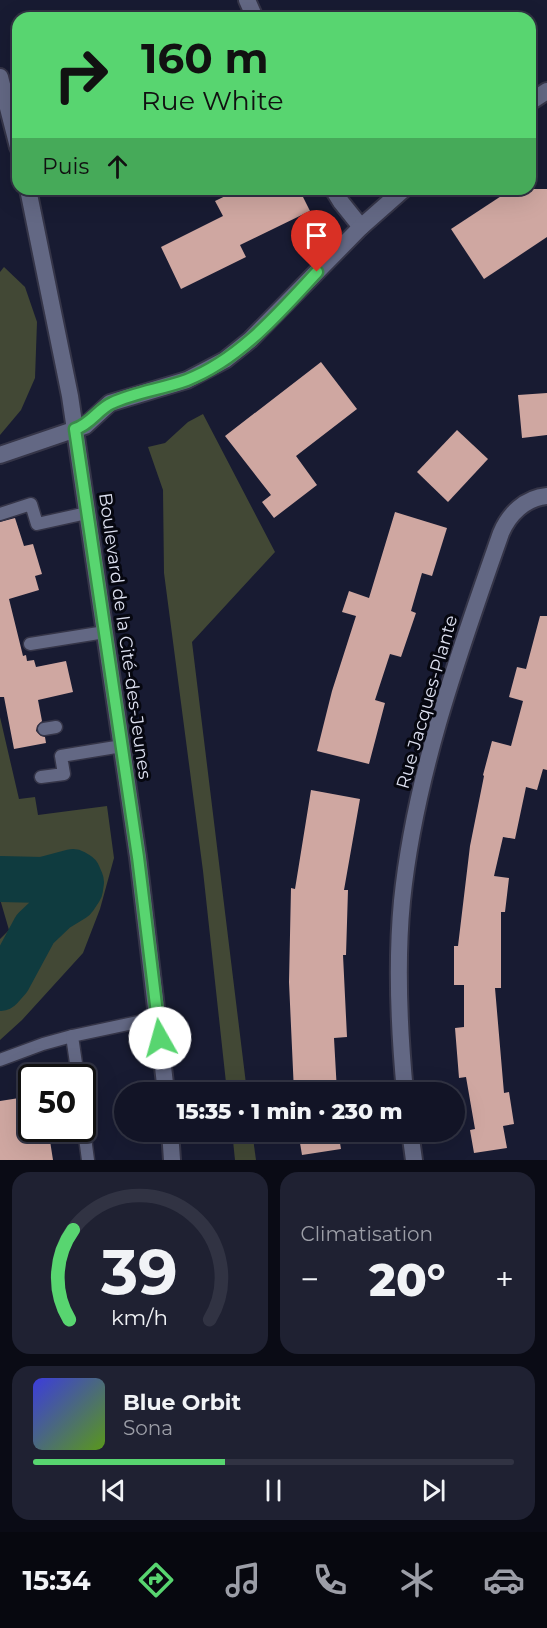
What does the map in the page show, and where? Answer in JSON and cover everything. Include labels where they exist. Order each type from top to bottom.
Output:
[{"type":"street","points":[[0,77],[12,124]]},
{"type":"street","name":"Boulevard de la Cité-des-Jeunes","points":[[29,195],[66,368],[138,857],[165,1082]]},
{"type":"street","points":[[336,195],[361,227]]},
{"type":"street","points":[[0,455],[85,426],[110,403],[187,380],[225,360],[256,334],[361,227],[397,195]]},
{"type":"street","name":"Rue Jacques-Plante","points":[[404,1082],[399,986],[402,902],[414,818],[431,744],[473,614],[506,523],[515,511],[527,502],[547,496]]},
{"type":"street","points":[[171,1142],[172,1160]]},
{"type":"street","points":[[412,1142],[414,1160]]},
{"type":"lane","points":[[0,514],[31,504],[37,524],[87,513]]},
{"type":"lane","points":[[30,644],[105,632]]},
{"type":"lane","points":[[41,777],[64,774],[61,756],[122,746]]},
{"type":"lane","points":[[0,1060],[72,1036],[157,1018]]},
{"type":"lane","points":[[72,1036],[76,1064]]},
{"type":"lane","points":[[86,1142],[88,1160]]},
{"type":"green space","points":[[4,267],[25,287],[37,322],[35,378],[21,410],[0,435],[0,272]]},
{"type":"green space","points":[[203,414],[275,552],[192,642],[246,1082],[226,1082],[203,871],[164,573],[163,490],[148,447],[165,443],[188,422]]},
{"type":"green space","points":[[0,717],[19,799],[35,797],[38,815],[107,806],[114,858],[100,909],[83,953],[22,1020],[0,1040],[0,939],[9,930],[0,899]]},
{"type":"green space","points":[[233,1142],[254,1142],[256,1160],[235,1160]]},
{"type":"building","points":[[536,189],[547,189],[547,237],[484,279],[451,229],[503,195],[536,195]]},
{"type":"building","points":[[228,195],[302,195],[310,211],[240,245],[246,257],[181,289],[161,247],[223,216],[215,201]]},
{"type":"building","points":[[321,362],[357,409],[296,456],[317,485],[274,518],[262,502],[271,495],[225,436]]},
{"type":"building","points":[[547,393],[547,435],[522,438],[518,395]]},
{"type":"building","points":[[457,430],[488,459],[448,502],[417,472]]},
{"type":"building","points":[[395,512],[447,528],[432,576],[422,573],[411,611],[416,613],[401,657],[390,654],[375,700],[385,703],[369,764],[317,751],[332,691],[356,616],[342,612],[349,591],[369,598]]},
{"type":"building","points":[[15,518],[24,546],[33,544],[42,574],[35,576],[39,590],[9,599],[23,656],[26,655],[27,661],[34,660],[36,667],[66,661],[73,692],[38,700],[42,721],[36,731],[45,737],[46,743],[14,749],[4,697],[0,697],[0,522]]},
{"type":"building","points":[[540,616],[547,616],[547,770],[543,769],[537,790],[526,787],[515,839],[503,837],[494,876],[509,878],[505,912],[501,912],[501,988],[495,988],[504,1093],[509,1092],[514,1124],[503,1126],[507,1148],[474,1153],[470,1130],[475,1129],[466,1077],[459,1078],[455,1028],[464,1027],[464,985],[454,985],[454,946],[458,946],[470,846],[483,775],[492,741],[511,746],[523,701],[509,697],[517,667],[526,669]]},
{"type":"building","points":[[311,790],[360,799],[344,890],[348,890],[346,955],[343,955],[347,1037],[334,1038],[336,1082],[294,1082],[289,982],[291,888],[295,889]]},
{"type":"building","points":[[18,1098],[18,1142],[50,1142],[53,1160],[0,1160],[0,1101]]},
{"type":"building","points":[[300,1142],[340,1142],[341,1149],[302,1155]]},
{"type":"waterway","points":[[0,879],[43,880],[73,872],[78,875],[81,882],[80,889],[74,898],[56,909],[35,929],[8,979],[0,988]]},
{"type":"route","points":[[160,1038],[138,857],[75,429],[85,426],[110,403],[187,380],[225,360],[244,346],[317,272]]}]
